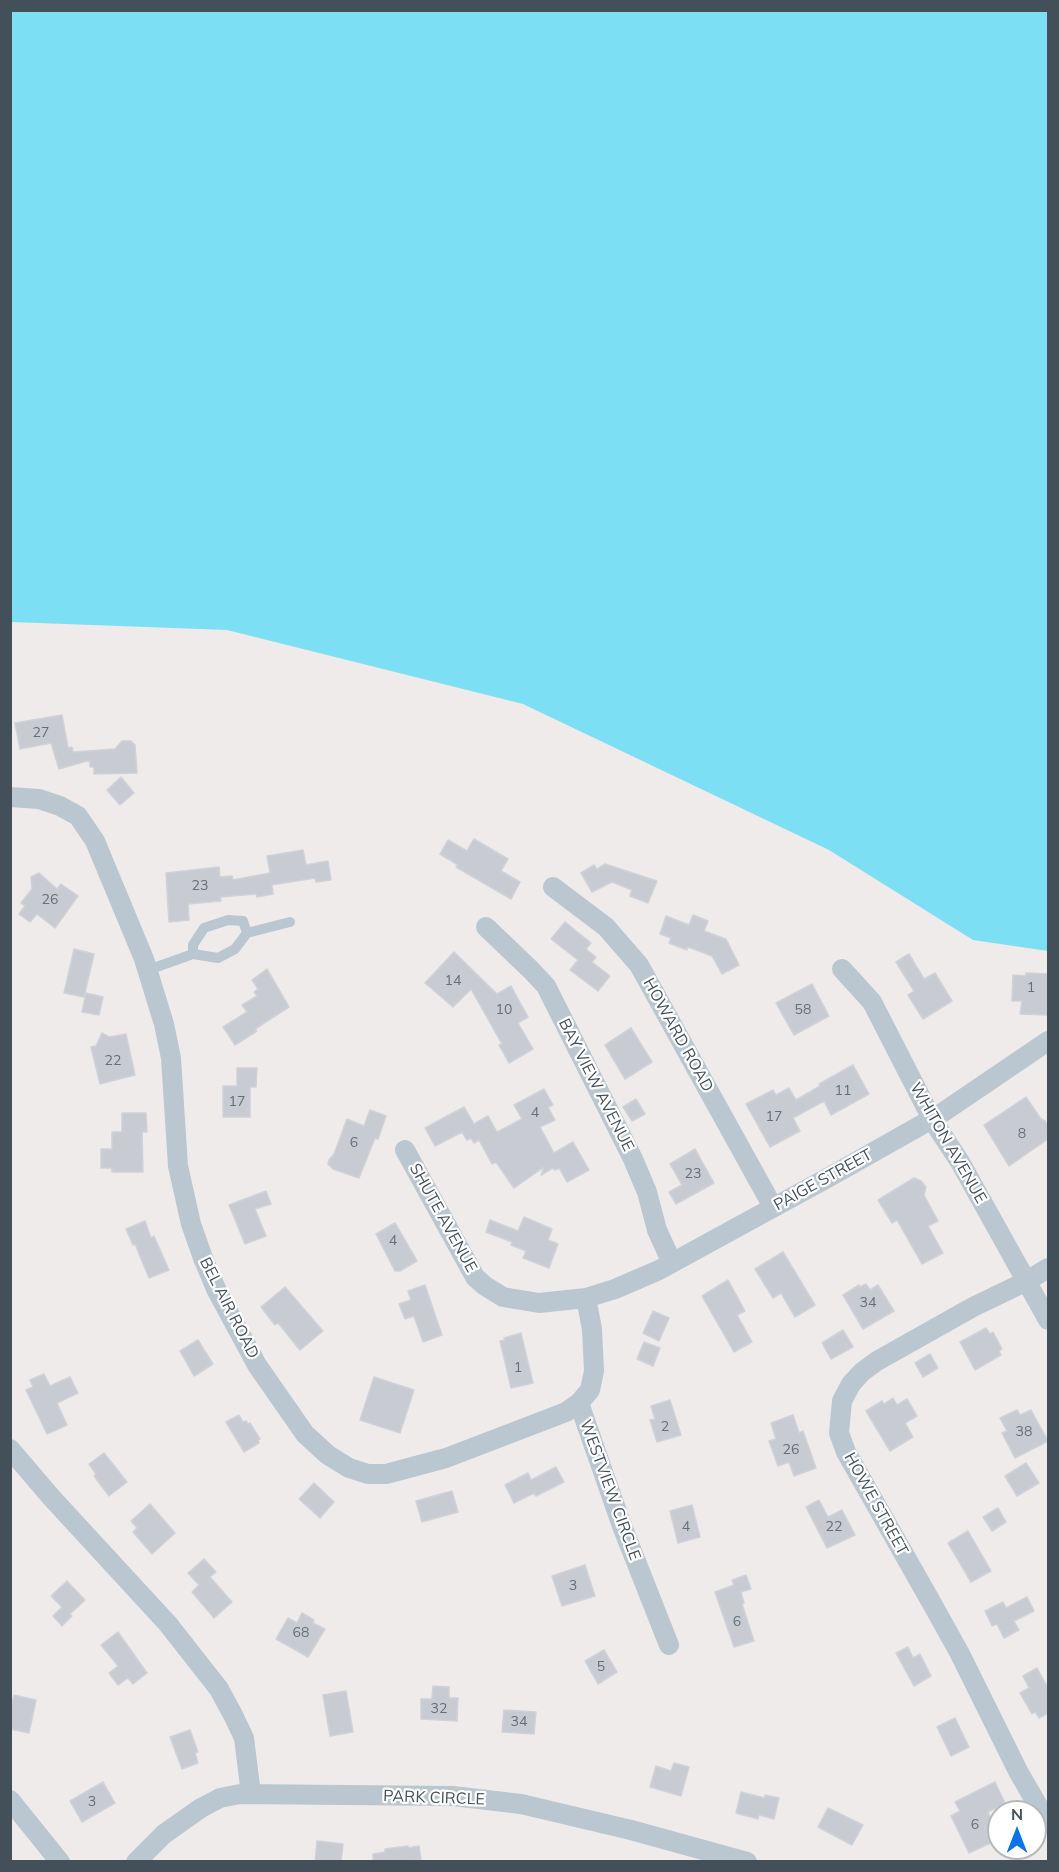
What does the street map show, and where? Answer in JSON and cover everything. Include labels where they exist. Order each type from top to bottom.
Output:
[{"type":"street","name":"BEL AIR ROAD","points":[[10,797],[39,799],[60,806],[78,816],[95,841],[148,970],[164,1024],[171,1058],[178,1166],[191,1224],[217,1291],[234,1325],[257,1365],[305,1434],[328,1455],[349,1468],[368,1474],[386,1474],[446,1458],[566,1412],[579,1403]]},
{"type":"street","name":"HOWARD ROAD","points":[[553,887],[606,927],[639,965],[773,1207]]},
{"type":"street","name":"BAY VIEW AVENUE","points":[[486,927],[546,986],[633,1159],[647,1192],[657,1230],[672,1263]]},
{"type":"street","name":"WHITON AVENUE","points":[[843,969],[872,1002],[932,1119],[960,1162],[1048,1320]]},
{"type":"street","name":"PAIGE STREET","points":[[586,1298],[615,1289],[672,1263],[932,1119],[1048,1041]]},
{"type":"street","name":"SHUTE AVENUE","points":[[405,1150],[475,1277],[485,1286],[503,1297],[539,1303],[586,1298]]},
{"type":"street","name":"HOWE STREET","points":[[1048,1268],[1027,1281],[973,1307],[861,1372],[842,1401],[840,1432],[846,1452],[939,1617],[1018,1773],[1048,1823]]},
{"type":"street","name":"WESTVIEW CIRCLE","points":[[586,1298],[592,1329],[594,1371],[590,1390],[579,1403],[622,1526],[669,1645]]},
{"type":"street","points":[[10,1449],[168,1624],[219,1689],[244,1738],[251,1794]]},
{"type":"street","name":"PARK CIRCLE","points":[[136,1862],[164,1834],[201,1808],[220,1798],[240,1794],[453,1796],[521,1804],[621,1827],[747,1862]]},
{"type":"street","points":[[10,1800],[60,1862]]},
{"type":"lane","points":[[193,954],[193,945],[204,928],[228,920],[243,921],[247,933]]},
{"type":"lane","points":[[148,970],[193,954],[218,958],[235,949],[247,933],[290,922]]},
{"type":"water","points":[[11,10],[1048,11],[1048,951],[973,940],[829,850],[523,704],[227,630],[11,622]]},
{"type":"building","points":[[62,715],[68,748],[72,747],[73,752],[115,749],[122,741],[131,741],[135,745],[137,773],[94,774],[94,767],[90,767],[90,760],[59,769],[51,743],[20,749],[15,723]]},
{"type":"building","points":[[121,777],[134,793],[120,805],[107,790]]},
{"type":"building","points":[[474,839],[508,859],[501,871],[520,882],[511,899],[456,867],[458,865],[440,854],[448,840],[467,851]]},
{"type":"building","points":[[303,850],[306,865],[328,861],[331,880],[316,882],[315,878],[272,885],[273,894],[257,897],[256,894],[220,897],[221,901],[188,904],[189,920],[169,922],[166,873],[219,867],[220,877],[232,876],[233,880],[270,873],[267,856]]},
{"type":"building","points":[[605,864],[657,881],[648,903],[630,896],[632,890],[612,882],[592,892],[581,873],[594,865],[597,869]]},
{"type":"building","points":[[39,873],[57,889],[61,884],[78,896],[55,928],[37,914],[30,922],[19,914],[25,906],[21,903],[32,889],[31,877]]},
{"type":"building","points":[[693,915],[708,921],[704,931],[726,939],[739,965],[722,974],[712,956],[669,943],[671,938],[660,934],[666,916],[689,925]]},
{"type":"building","points":[[565,922],[591,943],[586,949],[596,957],[592,962],[610,976],[598,991],[570,970],[578,960],[551,939]]},
{"type":"building","points":[[74,949],[94,954],[84,997],[64,993]]},
{"type":"building","points":[[454,952],[497,994],[511,986],[528,1017],[518,1023],[533,1049],[509,1063],[499,1045],[502,1044],[471,989],[453,1007],[425,983]]},
{"type":"building","points":[[909,954],[924,979],[935,973],[952,1001],[923,1019],[908,995],[914,991],[896,962]]},
{"type":"building","points":[[267,969],[289,1007],[235,1045],[223,1027],[247,1012],[242,1005],[257,996],[254,992],[258,989],[252,980]]},
{"type":"building","points":[[1026,973],[1048,974],[1048,1015],[1020,1014],[1022,1001],[1012,1001],[1013,975],[1026,976]]},
{"type":"building","points":[[812,984],[829,1016],[794,1035],[776,1003]]},
{"type":"building","points":[[86,993],[103,997],[99,1015],[82,1012]]},
{"type":"building","points":[[631,1028],[652,1062],[625,1079],[605,1045]]},
{"type":"building","points":[[102,1033],[109,1037],[126,1034],[135,1075],[100,1084],[91,1047],[96,1046]]},
{"type":"building","points":[[853,1065],[869,1094],[831,1115],[824,1101],[793,1118],[800,1131],[770,1147],[746,1104],[773,1090],[776,1095],[789,1088],[796,1100]]},
{"type":"building","points":[[237,1068],[257,1068],[256,1087],[250,1087],[250,1117],[223,1117],[223,1086],[237,1086]]},
{"type":"building","points":[[544,1089],[553,1105],[548,1107],[555,1120],[540,1127],[554,1153],[573,1142],[589,1170],[567,1182],[559,1168],[555,1170],[553,1168],[541,1175],[544,1167],[514,1188],[496,1162],[492,1164],[479,1140],[474,1143],[471,1138],[467,1140],[462,1132],[435,1146],[425,1128],[464,1107],[474,1124],[488,1116],[497,1132],[522,1119],[514,1105]]},
{"type":"building","points":[[1026,1097],[1048,1126],[1048,1139],[1009,1166],[984,1125]]},
{"type":"building","points":[[636,1099],[645,1114],[632,1121],[623,1107]]},
{"type":"building","points":[[370,1110],[386,1116],[378,1139],[375,1138],[359,1178],[333,1169],[328,1164],[329,1160],[334,1154],[347,1119],[364,1126]]},
{"type":"building","points":[[122,1113],[146,1113],[147,1132],[142,1132],[143,1172],[112,1172],[112,1168],[101,1168],[101,1149],[112,1149],[112,1132],[122,1132]]},
{"type":"building","points":[[695,1149],[714,1183],[676,1204],[669,1192],[682,1185],[670,1164]]},
{"type":"building","points":[[914,1178],[926,1187],[924,1195],[938,1221],[928,1226],[943,1253],[922,1264],[897,1220],[892,1223],[878,1200]]},
{"type":"building","points":[[266,1191],[271,1204],[255,1209],[266,1236],[245,1244],[229,1205]]},
{"type":"building","points":[[524,1217],[552,1229],[548,1240],[558,1244],[549,1268],[523,1258],[526,1251],[511,1245],[512,1242],[486,1232],[490,1220],[518,1231]]},
{"type":"building","points":[[145,1221],[151,1238],[154,1236],[169,1270],[149,1278],[126,1229]]},
{"type":"building","points":[[395,1223],[417,1261],[400,1271],[395,1271],[376,1234]]},
{"type":"building","points":[[783,1252],[815,1305],[795,1317],[781,1293],[773,1298],[755,1269]]},
{"type":"building","points":[[728,1280],[745,1311],[737,1315],[752,1342],[734,1352],[702,1296]]},
{"type":"building","points":[[866,1284],[870,1290],[878,1285],[894,1311],[863,1329],[843,1295],[859,1285],[860,1287]]},
{"type":"building","points":[[425,1285],[442,1335],[423,1342],[414,1316],[405,1319],[399,1304],[411,1300],[408,1291]]},
{"type":"building","points":[[285,1287],[323,1331],[300,1350],[278,1323],[275,1325],[261,1307]]},
{"type":"building","points":[[653,1311],[669,1318],[659,1341],[643,1333]]},
{"type":"building","points":[[986,1328],[990,1334],[993,1332],[1002,1349],[999,1351],[1001,1355],[975,1370],[960,1342]]},
{"type":"building","points":[[843,1330],[853,1347],[831,1359],[822,1343]]},
{"type":"building","points":[[521,1333],[533,1383],[511,1388],[500,1341]]},
{"type":"building","points":[[198,1340],[213,1364],[194,1376],[180,1351]]},
{"type":"building","points":[[644,1342],[660,1348],[653,1366],[637,1359]]},
{"type":"building","points":[[930,1354],[938,1368],[923,1377],[915,1363]]},
{"type":"building","points":[[44,1374],[50,1386],[70,1377],[78,1393],[57,1403],[67,1425],[47,1434],[26,1390],[33,1387],[30,1380]]},
{"type":"building","points":[[374,1377],[414,1390],[400,1433],[360,1420]]},
{"type":"building","points":[[893,1398],[897,1405],[907,1399],[917,1416],[905,1423],[913,1437],[890,1451],[866,1411],[882,1401],[884,1404]]},
{"type":"building","points":[[670,1400],[681,1435],[657,1442],[650,1420],[655,1419],[651,1406]]},
{"type":"building","points":[[1017,1410],[1020,1415],[1031,1410],[1048,1441],[1015,1458],[1002,1433],[1007,1431],[1000,1418]]},
{"type":"building","points":[[239,1415],[243,1422],[250,1423],[260,1439],[259,1443],[244,1452],[226,1422]]},
{"type":"building","points":[[793,1415],[799,1433],[803,1431],[816,1468],[794,1476],[789,1462],[778,1466],[769,1441],[776,1439],[771,1423]]},
{"type":"building","points":[[104,1453],[127,1482],[109,1496],[94,1476],[96,1474],[89,1464]]},
{"type":"building","points":[[1026,1463],[1039,1483],[1017,1496],[1005,1476]]},
{"type":"building","points":[[556,1467],[564,1482],[536,1496],[534,1493],[514,1503],[505,1485],[528,1473],[531,1480]]},
{"type":"building","points":[[314,1483],[334,1502],[320,1518],[299,1499]]},
{"type":"building","points":[[452,1491],[458,1512],[422,1522],[416,1501]]},
{"type":"building","points":[[819,1500],[828,1517],[842,1510],[855,1535],[827,1548],[806,1507]]},
{"type":"building","points":[[150,1504],[175,1533],[152,1554],[133,1532],[137,1528],[131,1521]]},
{"type":"building","points":[[692,1505],[700,1537],[678,1543],[670,1511]]},
{"type":"building","points":[[998,1508],[1006,1522],[992,1531],[983,1517]]},
{"type":"building","points":[[968,1531],[991,1571],[971,1582],[948,1543]]},
{"type":"building","points":[[204,1559],[216,1572],[210,1577],[232,1602],[214,1618],[192,1592],[199,1585],[188,1573]]},
{"type":"building","points":[[585,1565],[595,1596],[562,1606],[552,1576]]},
{"type":"building","points":[[746,1575],[751,1589],[741,1592],[744,1603],[742,1604],[754,1641],[734,1647],[715,1592],[734,1585],[732,1580]]},
{"type":"building","points":[[67,1581],[85,1600],[70,1614],[72,1616],[62,1626],[53,1616],[62,1607],[51,1596]]},
{"type":"building","points":[[1027,1597],[1034,1611],[1014,1621],[1019,1630],[1004,1638],[997,1624],[992,1626],[985,1611],[1003,1602],[1006,1608]]},
{"type":"building","points":[[302,1613],[314,1620],[313,1623],[325,1629],[308,1657],[276,1639],[288,1618],[297,1623]]},
{"type":"building","points":[[118,1632],[147,1673],[133,1684],[128,1678],[118,1685],[109,1673],[118,1666],[101,1645]]},
{"type":"building","points":[[908,1647],[913,1658],[920,1654],[931,1676],[914,1686],[896,1653]]},
{"type":"building","points":[[604,1650],[617,1672],[598,1684],[585,1661]]},
{"type":"building","points":[[1037,1668],[1048,1688],[1048,1713],[1039,1718],[1035,1712],[1032,1714],[1020,1693],[1029,1688],[1023,1676]]},
{"type":"building","points":[[433,1686],[449,1687],[449,1698],[458,1698],[457,1721],[421,1719],[421,1699],[432,1699]]},
{"type":"building","points":[[346,1691],[353,1732],[330,1736],[323,1695]]},
{"type":"building","points":[[14,1695],[36,1700],[29,1733],[10,1729],[10,1712]]},
{"type":"building","points":[[504,1710],[536,1712],[534,1734],[502,1732]]},
{"type":"building","points":[[955,1718],[969,1747],[951,1756],[937,1727]]},
{"type":"building","points":[[190,1730],[198,1752],[195,1753],[198,1763],[182,1769],[170,1737]]},
{"type":"building","points":[[674,1763],[689,1767],[681,1796],[650,1787],[656,1766],[671,1771]]},
{"type":"building","points":[[103,1782],[115,1803],[82,1822],[70,1801]]},
{"type":"building","points":[[995,1782],[1004,1800],[987,1800],[987,1845],[969,1853],[951,1816],[960,1811],[955,1802]]},
{"type":"building","points":[[741,1792],[765,1798],[765,1795],[779,1798],[774,1819],[759,1815],[758,1819],[736,1813]]},
{"type":"building","points":[[828,1808],[863,1825],[852,1845],[818,1827]]},
{"type":"building","points":[[317,1841],[343,1844],[341,1862],[315,1862]]},
{"type":"building","points":[[408,1846],[408,1848],[419,1846],[421,1860],[373,1862],[373,1854],[385,1852],[385,1849]]}]
